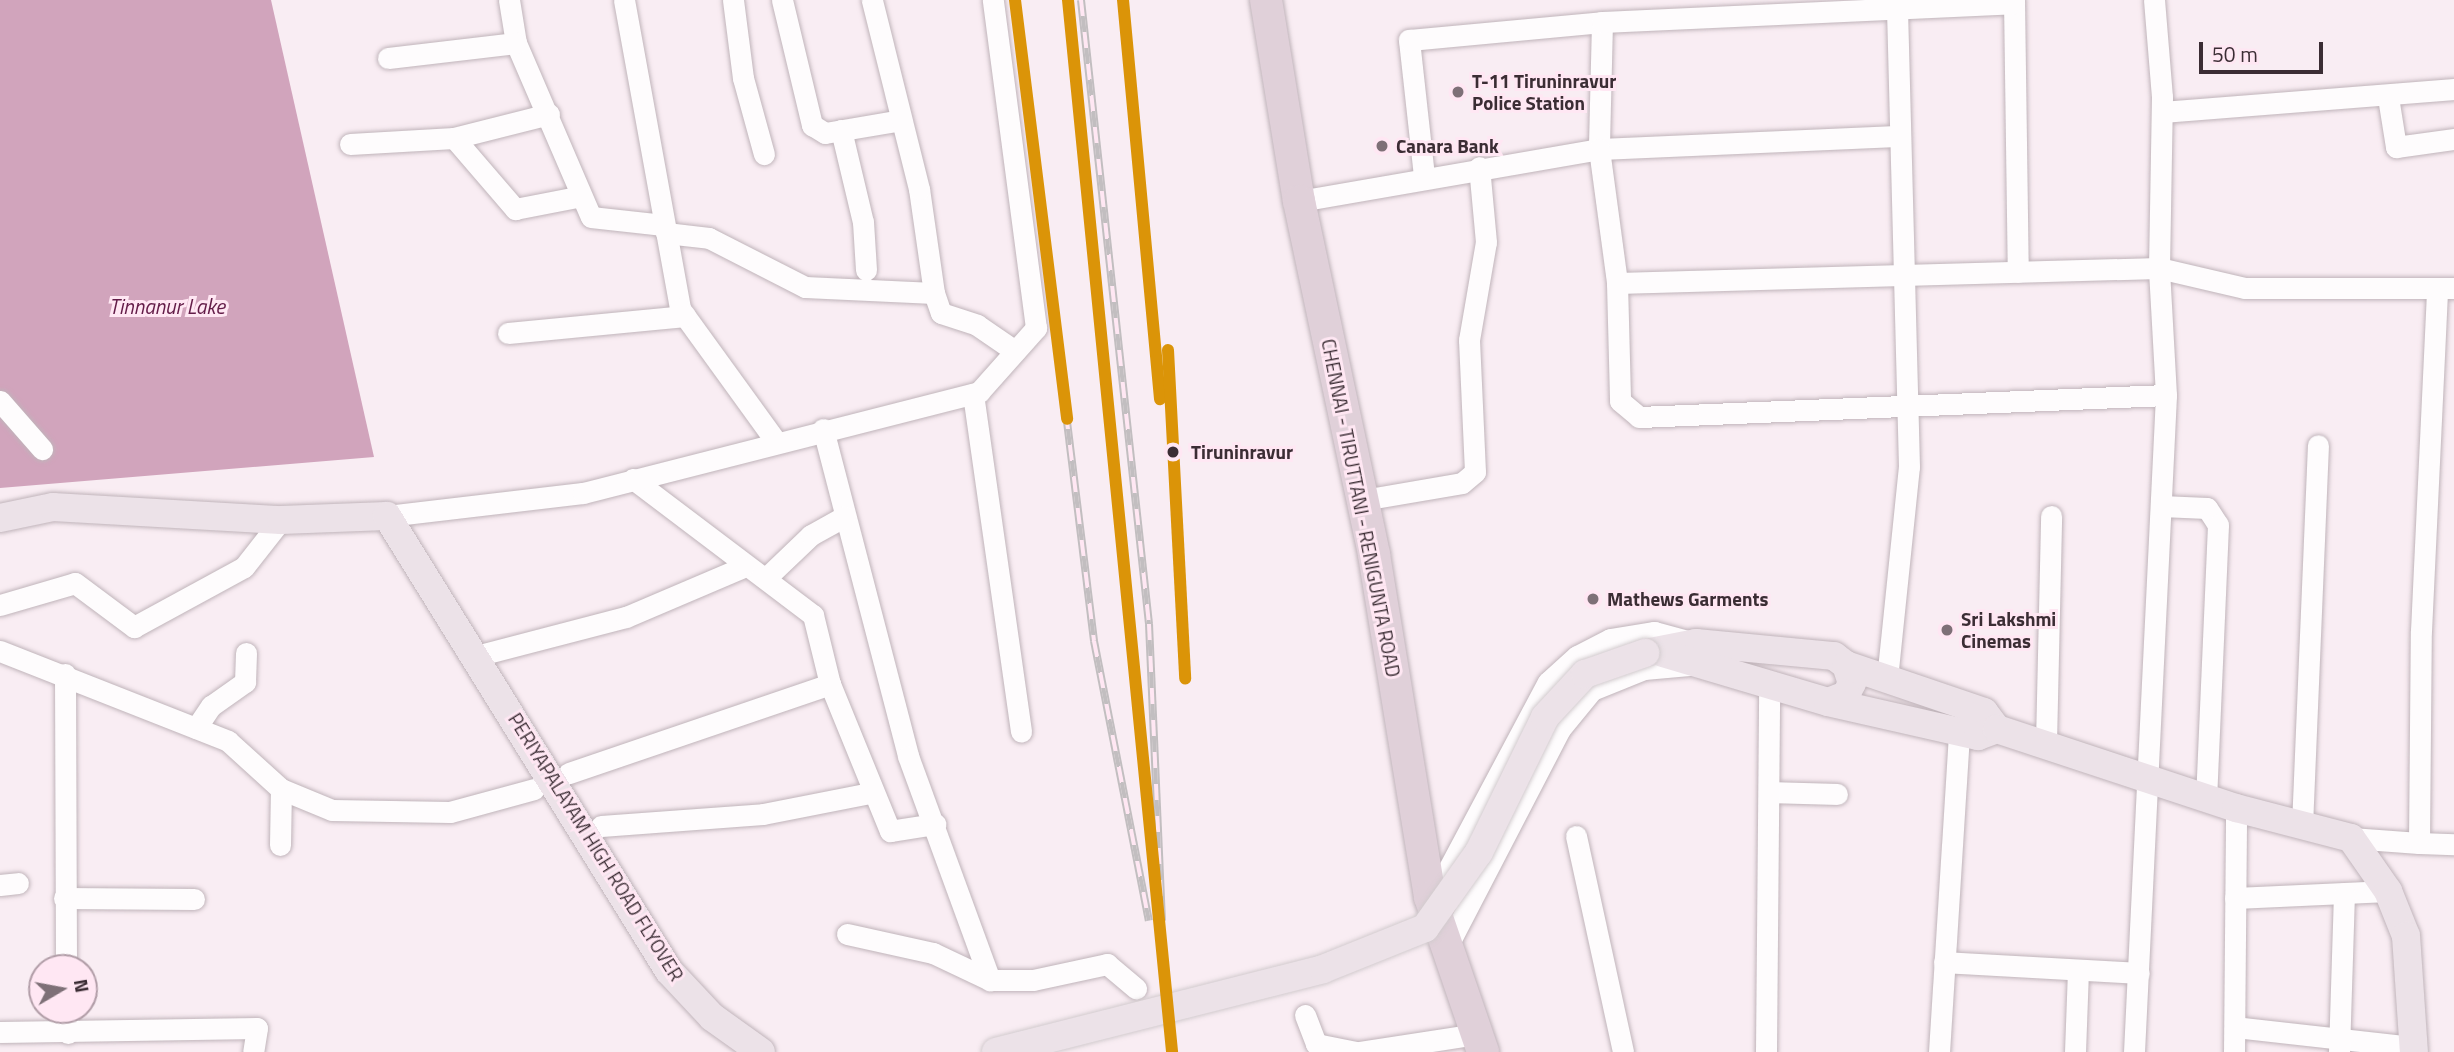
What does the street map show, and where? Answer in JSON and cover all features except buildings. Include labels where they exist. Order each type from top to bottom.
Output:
[{"type":"highway","name":"CHENNAI - TIRUTTANI - RENIGUNTA ROAD","points":[[1256,0],[1283,200],[1352,508],[1395,805],[1419,913],[1473,1044]]},
{"type":"highway","name":"CHENNAI - TIRUTTANI - RENIGUNTA ROAD","points":[[1266,0],[1299,201],[1363,500],[1431,901],[1473,1044]]},
{"type":"main road","points":[[0,518],[53,507],[281,520],[387,516]]},
{"type":"main road","name":"PERIYAPALAYAM HIGH ROAD FLYOVER","points":[[387,516],[500,692],[669,971],[712,1017],[761,1052]]},
{"type":"main road","points":[[996,1052],[1323,969],[1425,928],[1479,852],[1545,717],[1585,674],[1654,653],[1834,656],[1846,665],[1984,712],[1997,729]]},
{"type":"main road","points":[[1696,654],[1769,684],[1828,702],[1978,736],[1997,729],[2149,776],[2206,799],[2351,838],[2388,891],[2406,936],[2414,1049]]},
{"type":"main road","points":[[1828,702],[1846,695],[1852,683],[1846,665]]},
{"type":"street","points":[[509,0],[516,43],[549,114],[577,197],[591,217],[603,222],[665,229],[718,241],[805,287],[934,293]]},
{"type":"street","points":[[624,0],[665,229],[685,316],[775,440]]},
{"type":"street","points":[[733,0],[743,78],[764,154]]},
{"type":"street","points":[[782,0],[806,114],[818,129],[841,130],[901,120]]},
{"type":"street","points":[[872,0],[901,120],[934,293],[941,313],[977,325],[1015,351]]},
{"type":"street","points":[[387,516],[583,493],[775,440],[973,394],[1035,328],[993,0]]},
{"type":"street","points":[[2134,1052],[2166,395],[2159,268],[2162,113],[2154,0]]},
{"type":"street","points":[[1424,176],[1409,40],[1818,5],[1897,6],[2014,2],[2018,272]]},
{"type":"street","points":[[1887,679],[1905,524],[1908,405],[1898,136],[1897,6]]},
{"type":"street","points":[[1602,22],[1599,149],[1617,284],[1620,401],[1639,417],[2166,395]]},
{"type":"street","points":[[388,58],[516,43]]},
{"type":"street","points":[[2162,113],[2388,97],[2454,89]]},
{"type":"street","points":[[2388,97],[2396,147],[2454,139]]},
{"type":"street","points":[[350,144],[454,138],[549,114]]},
{"type":"street","points":[[841,130],[863,222],[866,270]]},
{"type":"street","points":[[1299,201],[1424,176],[1599,149],[1898,136]]},
{"type":"street","points":[[454,138],[516,209],[577,197]]},
{"type":"street","points":[[1363,500],[1462,483],[1475,472],[1469,340],[1486,242],[1479,167]]},
{"type":"street","points":[[1617,284],[2159,268],[2245,288],[2446,288],[2445,375],[2421,631],[2419,843]]},
{"type":"street","points":[[508,333],[685,316]]},
{"type":"street","points":[[973,394],[1021,732]]},
{"type":"street","points":[[0,401],[42,449]]},
{"type":"street","points":[[823,429],[908,756],[990,980]]},
{"type":"street","points":[[2302,826],[2318,445]]},
{"type":"street","points":[[633,479],[743,566],[766,579],[813,615],[830,684],[870,793],[890,831],[934,824]]},
{"type":"street","points":[[2161,506],[2207,508],[2218,525],[2206,799]]},
{"type":"street","points":[[2046,743],[2051,516]]},
{"type":"street","points":[[766,579],[804,540],[844,517]]},
{"type":"street","points":[[0,605],[75,583],[134,627],[244,567],[281,520]]},
{"type":"street","points":[[476,656],[626,617],[743,566]]},
{"type":"street","points":[[1431,901],[1548,682],[1610,639],[1654,632],[1696,654]]},
{"type":"street","points":[[0,651],[65,674],[228,741],[281,789],[332,810],[450,812],[534,789]]},
{"type":"street","points":[[196,728],[211,706],[245,682],[246,653]]},
{"type":"street","points":[[1446,949],[1560,729],[1592,690],[1644,669],[1696,654]]},
{"type":"street","points":[[65,674],[66,954]]},
{"type":"street","points":[[569,773],[830,684]]},
{"type":"street","points":[[1766,1052],[1769,684]]},
{"type":"street","points":[[1939,1052],[1959,731]]},
{"type":"street","points":[[280,845],[281,789]]},
{"type":"street","points":[[1769,792],[1837,794]]},
{"type":"street","points":[[601,826],[763,814],[870,793]]},
{"type":"street","points":[[2234,1052],[2236,808]]},
{"type":"street","points":[[1576,836],[1623,1052]]},
{"type":"street","points":[[2351,838],[2454,844]]},
{"type":"street","points":[[2235,898],[2388,891]]},
{"type":"street","points":[[2340,1045],[2344,893]]},
{"type":"street","points":[[64,898],[194,899]]},
{"type":"street","points":[[847,934],[933,953],[990,980],[1033,980],[1107,964],[1136,988]]},
{"type":"street","points":[[1944,962],[2139,973]]},
{"type":"street","points":[[2075,1052],[2078,970]]},
{"type":"street","points":[[1305,1015],[1317,1044],[1358,1052],[1473,1044]]},
{"type":"street","points":[[68,1024],[68,1033]]},
{"type":"street","points":[[2235,1027],[2340,1045],[2414,1049]]},
{"type":"street","points":[[9,1039],[68,1033],[134,1042],[257,1028],[253,1052]]},
{"type":"water","name":"Tinnanur Lake","points":[[0,0],[271,0],[374,457],[0,488]]},
{"type":"railway","points":[[1015,0],[1094,641],[1149,921]]},
{"type":"railway","points":[[1081,0],[1149,624],[1162,921]]},
{"type":"transit line","points":[[1015,0],[1067,419]]},
{"type":"transit line","points":[[1068,0],[1172,1052]]},
{"type":"transit line","points":[[1123,0],[1160,399]]},
{"type":"transit line","points":[[1168,350],[1185,679]]},
{"type":"place","name":"T-11 Tiruninravur Police Station","points":[[1458,92]]},
{"type":"place","name":"Canara Bank","points":[[1382,146]]},
{"type":"place","name":"Tiruninravur","points":[[1173,452]]},
{"type":"place","name":"Mathews Garments","points":[[1593,599]]},
{"type":"place","name":"Sri Lakshmi Cinemas","points":[[1947,630]]}]
